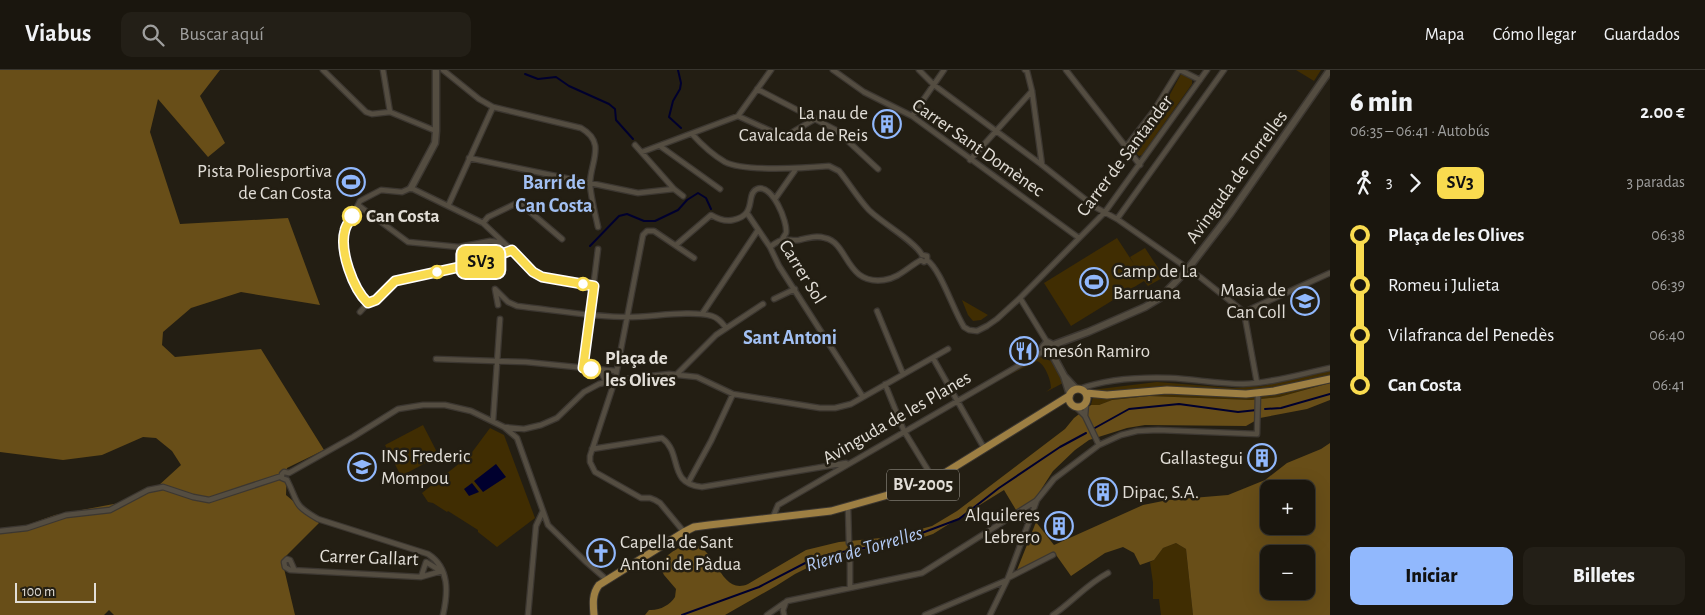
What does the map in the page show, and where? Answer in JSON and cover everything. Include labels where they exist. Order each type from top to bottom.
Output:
[{"type":"main road","name":"BV-2005","points":[[594,615],[594,592],[599,585],[684,532],[698,526],[826,512],[927,484],[1055,406],[1077,389],[1086,393],[1106,395],[1160,390],[1258,397],[1330,378]]},
{"type":"main road","points":[[1086,393],[1086,403]]},
{"type":"main road","points":[[1070,395],[1069,401],[1074,406]]},
{"type":"main road","name":"BV-2005","points":[[1055,406],[1082,407],[1086,403],[1106,395]]},
{"type":"street","points":[[323,70],[366,112],[372,114],[390,112],[436,131]]},
{"type":"street","points":[[383,70],[390,112]]},
{"type":"street","points":[[368,303],[363,298],[350,271],[344,245],[345,231],[360,201],[381,190],[402,192],[411,188],[433,148],[436,131],[436,70]]},
{"type":"street","points":[[443,70],[493,107],[581,128],[588,132],[594,139],[596,147],[590,184],[598,227]]},
{"type":"street","points":[[642,152],[738,116],[771,70]]},
{"type":"street","name":"Carrer Sant Domènec","points":[[833,70],[864,92],[912,116],[1079,238]]},
{"type":"street","points":[[918,70],[934,85],[1042,164],[1089,203],[1117,219],[1244,312],[1257,383]]},
{"type":"street","points":[[912,116],[944,70]]},
{"type":"street","points":[[1026,70],[1028,71],[1032,90],[1042,164]]},
{"type":"street","points":[[1066,70],[1140,165]]},
{"type":"street","points":[[1180,70],[1200,80]]},
{"type":"street","name":"Carrer de Santander","points":[[1126,147],[1154,112],[1180,70]]},
{"type":"street","name":"Carrer de Santander","points":[[921,258],[924,262],[927,260],[931,263],[964,327],[969,330],[977,330],[988,326],[1020,298],[1105,212],[1207,70]]},
{"type":"street","name":"Carrer de Santander","points":[[1117,219],[1224,70]]},
{"type":"street","name":"Avinguda de Torrelles","points":[[1048,348],[1145,307],[1160,298],[1187,270],[1230,214],[1327,81],[1330,70]]},
{"type":"street","points":[[757,89],[836,130],[878,169]]},
{"type":"street","points":[[970,160],[1032,90]]},
{"type":"street","points":[[448,206],[493,107]]},
{"type":"street","points":[[738,116],[784,136],[815,119]]},
{"type":"street","points":[[692,134],[726,162],[736,165],[796,169],[834,167],[866,207],[920,251],[921,258],[896,277],[870,280],[855,272],[835,244],[828,238],[817,236],[795,241],[782,240]]},
{"type":"street","points":[[635,145],[674,189],[683,196]]},
{"type":"street","points":[[660,146],[720,189]]},
{"type":"street","points":[[469,158],[638,193],[674,189]]},
{"type":"street","points":[[775,199],[796,169]]},
{"type":"street","points":[[411,188],[483,223],[533,272],[542,277],[594,286]]},
{"type":"street","points":[[676,245],[711,215],[729,221],[740,219],[747,213],[751,197],[756,189],[762,188],[769,191],[775,199],[785,222],[786,233],[782,240],[770,247]]},
{"type":"street","points":[[483,223],[488,217],[517,203],[562,238]]},
{"type":"street","points":[[358,205],[408,242],[459,247],[490,241],[505,244]]},
{"type":"street","name":"Carrer Sol","points":[[747,213],[863,397]]},
{"type":"street","points":[[684,532],[655,500],[640,498],[596,472],[590,462],[592,449],[615,380],[641,240],[647,230],[654,231],[694,258]]},
{"type":"street","points":[[702,314],[758,230]]},
{"type":"street","points":[[490,241],[496,234]]},
{"type":"street","points":[[499,255],[505,244]]},
{"type":"street","points":[[360,312],[368,303],[376,300],[395,281],[492,260],[512,250]]},
{"type":"street","points":[[583,368],[598,250]]},
{"type":"street","points":[[1244,312],[1330,273]]},
{"type":"street","points":[[498,306],[495,289],[508,302],[517,306],[590,315],[628,317],[702,314],[714,316],[726,328]]},
{"type":"street","points":[[774,299],[795,289]]},
{"type":"street","points":[[1020,298],[1064,376],[1070,395]]},
{"type":"street","points":[[677,374],[701,348],[726,328],[763,304]]},
{"type":"street","points":[[877,311],[902,374]]},
{"type":"street","points":[[494,421],[500,319]]},
{"type":"street","name":"Avinguda de les Planes","points":[[773,517],[778,505],[1048,348]]},
{"type":"street","points":[[504,427],[524,429],[541,425],[557,418],[584,392],[606,382],[677,374],[697,377],[733,394],[820,408],[835,408],[851,404],[948,349]]},
{"type":"street","points":[[933,358],[984,448]]},
{"type":"street","points":[[436,360],[526,362],[616,371]]},
{"type":"street","points":[[1064,376],[1077,389],[1114,381],[1145,378],[1170,378],[1234,384],[1257,383],[1330,368]]},
{"type":"street","points":[[600,370],[606,382]]},
{"type":"street","points":[[885,384],[904,432],[934,480]]},
{"type":"street","points":[[688,483],[733,394]]},
{"type":"street","points":[[990,615],[1007,579],[1037,500],[1054,478],[1099,445],[1121,435],[1137,431],[1158,430],[1257,434],[1258,397]]},
{"type":"street","points":[[1085,416],[1086,403]]},
{"type":"street","points":[[0,531],[27,528],[66,515],[110,510],[148,490],[163,487],[209,500],[282,476],[284,472],[289,472],[354,437],[398,409],[445,406],[471,411],[494,421],[517,438],[542,513],[548,525],[607,580]]},
{"type":"street","points":[[1074,406],[1085,416],[1099,445]]},
{"type":"street","points":[[517,438],[520,431],[524,429]]},
{"type":"street","points":[[592,449],[662,438],[671,447],[682,479],[694,486],[711,486],[851,462]]},
{"type":"street","points":[[287,480],[290,477],[289,472]]},
{"type":"street","points":[[282,476],[283,479],[287,480],[296,503],[304,511],[318,518],[428,554],[437,560],[446,581],[447,596],[443,615]]},
{"type":"street","points":[[767,615],[787,601],[922,573],[1037,500]]},
{"type":"street","points":[[848,507],[849,543]]},
{"type":"street","points":[[528,615],[536,526],[542,513]]},
{"type":"street","points":[[1010,516],[1019,516],[1028,522]]},
{"type":"street","points":[[536,526],[548,525]]},
{"type":"street","points":[[850,552],[850,587]]},
{"type":"street","points":[[925,615],[1007,579],[1053,555]]},
{"type":"street","points":[[421,577],[426,562],[442,571]]},
{"type":"street","name":"Carrer Gallart","points":[[294,570],[421,577],[442,571]]},
{"type":"street","points":[[1053,615],[1078,596],[1092,582],[1108,573]]},
{"type":"street","points":[[784,615],[783,610],[787,601]]},
{"type":"shaded area","points":[[0,70],[220,70],[200,96],[225,143],[208,157],[158,99],[150,132],[180,224],[288,218],[320,305],[241,292],[191,308],[163,332],[162,345],[175,357],[261,349],[324,450],[287,468],[286,495],[319,523],[282,560],[295,615],[114,615],[109,610],[104,615],[0,615],[0,529],[27,525],[55,515],[119,503],[142,490],[158,486],[181,465],[172,451],[156,438],[143,437],[102,455],[63,460],[0,452]]},
{"type":"shaded area","points":[[1296,70],[1321,70],[1314,81]]},
{"type":"shaded area","points":[[1181,74],[1192,80],[1192,84],[1142,155],[1139,156],[1132,149],[1133,143],[1167,100]]},
{"type":"shaded area","name":"Pista Poliesportiva de Can Costa","points":[[343,169],[365,178],[359,195],[336,185]]},
{"type":"shaded area","name":"Camp de La Barruana","points":[[1117,238],[1134,264],[1130,257],[1145,248],[1164,277],[1148,286],[1144,281],[1071,326],[1044,283]]},
{"type":"shaded area","points":[[962,300],[988,315],[981,320],[973,321],[968,315]]},
{"type":"shaded area","points":[[1040,357],[1051,361],[1063,383],[1046,392],[1051,388],[1050,381],[1045,369],[1037,361],[1003,378]]},
{"type":"shaded area","points":[[1330,370],[1330,383],[1279,397],[1251,400],[1149,396],[1112,400],[1099,405],[1091,405],[1093,397],[1091,390],[1157,382],[1233,388],[1263,386]]},
{"type":"shaded area","points":[[1330,383],[1330,400],[1307,409],[1260,418],[1246,426],[1145,425],[1127,428],[1089,440],[1075,450],[1053,471],[1035,499],[1016,510],[1004,490],[933,534],[900,545],[851,551],[815,564],[725,615],[645,615],[649,610],[657,610],[667,605],[675,597],[676,589],[660,567],[664,559],[675,550],[688,544],[699,546],[707,553],[728,581],[737,586],[748,584],[806,550],[839,542],[891,537],[932,526],[957,511],[1065,429],[1074,418],[1091,405],[1099,405],[1112,400],[1149,396],[1251,400],[1279,397]]},
{"type":"shaded area","points":[[423,425],[439,456],[401,476],[385,445]]},
{"type":"shaded area","points":[[490,428],[504,435],[535,518],[497,547],[478,530],[448,511],[428,502],[422,493],[470,455]]},
{"type":"shaded area","points":[[1330,443],[1330,615],[1193,615],[1186,549],[1176,543],[1163,548],[1154,560],[1140,565],[1134,553],[1123,547],[1105,553],[1071,576],[1054,552],[1017,570],[1036,522],[1054,545],[1143,505],[1168,500],[1228,495],[1260,482],[1260,535],[1315,535],[1315,480],[1265,480],[1287,463],[1321,449]]},
{"type":"shaded area","points":[[1176,543],[1186,549],[1193,615],[1161,615],[1159,599],[1153,599],[1150,562],[1154,560],[1163,548]]},
{"type":"water","points":[[496,464],[506,477],[483,492],[474,481]]},
{"type":"water","points":[[472,483],[479,492],[469,496],[464,489]]},
{"type":"waterway","points":[[678,70],[681,83],[680,89],[673,101],[669,117],[681,128]]},
{"type":"waterway","points":[[525,74],[538,79],[556,77],[569,86],[609,104],[615,109],[616,120],[633,139]]},
{"type":"waterway","points":[[590,246],[619,216],[627,214],[644,221],[655,221],[678,210],[687,200],[698,193],[706,198],[711,209]]},
{"type":"waterway","name":"Riera de Torrelles","points":[[1265,409],[1281,408],[1330,394]]},
{"type":"waterway","name":"Riera de Torrelles","points":[[1093,429],[1129,409],[1179,404],[1238,412],[1257,410]]},
{"type":"waterway","name":"Riera de Torrelles","points":[[682,615],[759,587],[811,560],[831,554],[898,542],[959,519],[999,488],[1060,447],[1086,433]]},
{"type":"bus line","name":"SV3","points":[[352,216],[345,231],[345,257],[363,298],[368,303],[376,300],[395,281],[492,260],[512,250],[533,272],[542,277],[594,286],[583,368],[591,369]]},
{"type":"place","name":"La nau de Cavalcada de Reis","points":[[887,124]]},
{"type":"place","name":"Pista Poliesportiva de Can Costa","points":[[351,182]]},
{"type":"place","name":"Can Costa","points":[[352,216]]},
{"type":"place","name":"Camp de La Barruana","points":[[1094,282]]},
{"type":"place","name":"Masia de Can Coll","points":[[1305,301]]},
{"type":"place","name":"mesón Ramiro","points":[[1024,351]]},
{"type":"place","name":"Plaça de les Olives","points":[[591,369]]},
{"type":"place","name":"Gallastegui","points":[[1262,458]]},
{"type":"place","name":"INS Frederic Mompou","points":[[362,467]]},
{"type":"place","name":"Dipac, S.A.","points":[[1103,492]]},
{"type":"place","name":"Alquileres Lebrero","points":[[1059,526]]},
{"type":"place","name":"Capella de Sant Antoni de Pàdua","points":[[601,553]]},
{"type":"district","name":"Barri de Can Costa","points":[[554,194]]},
{"type":"district","name":"Sant Antoni","points":[[790,338]]}]
